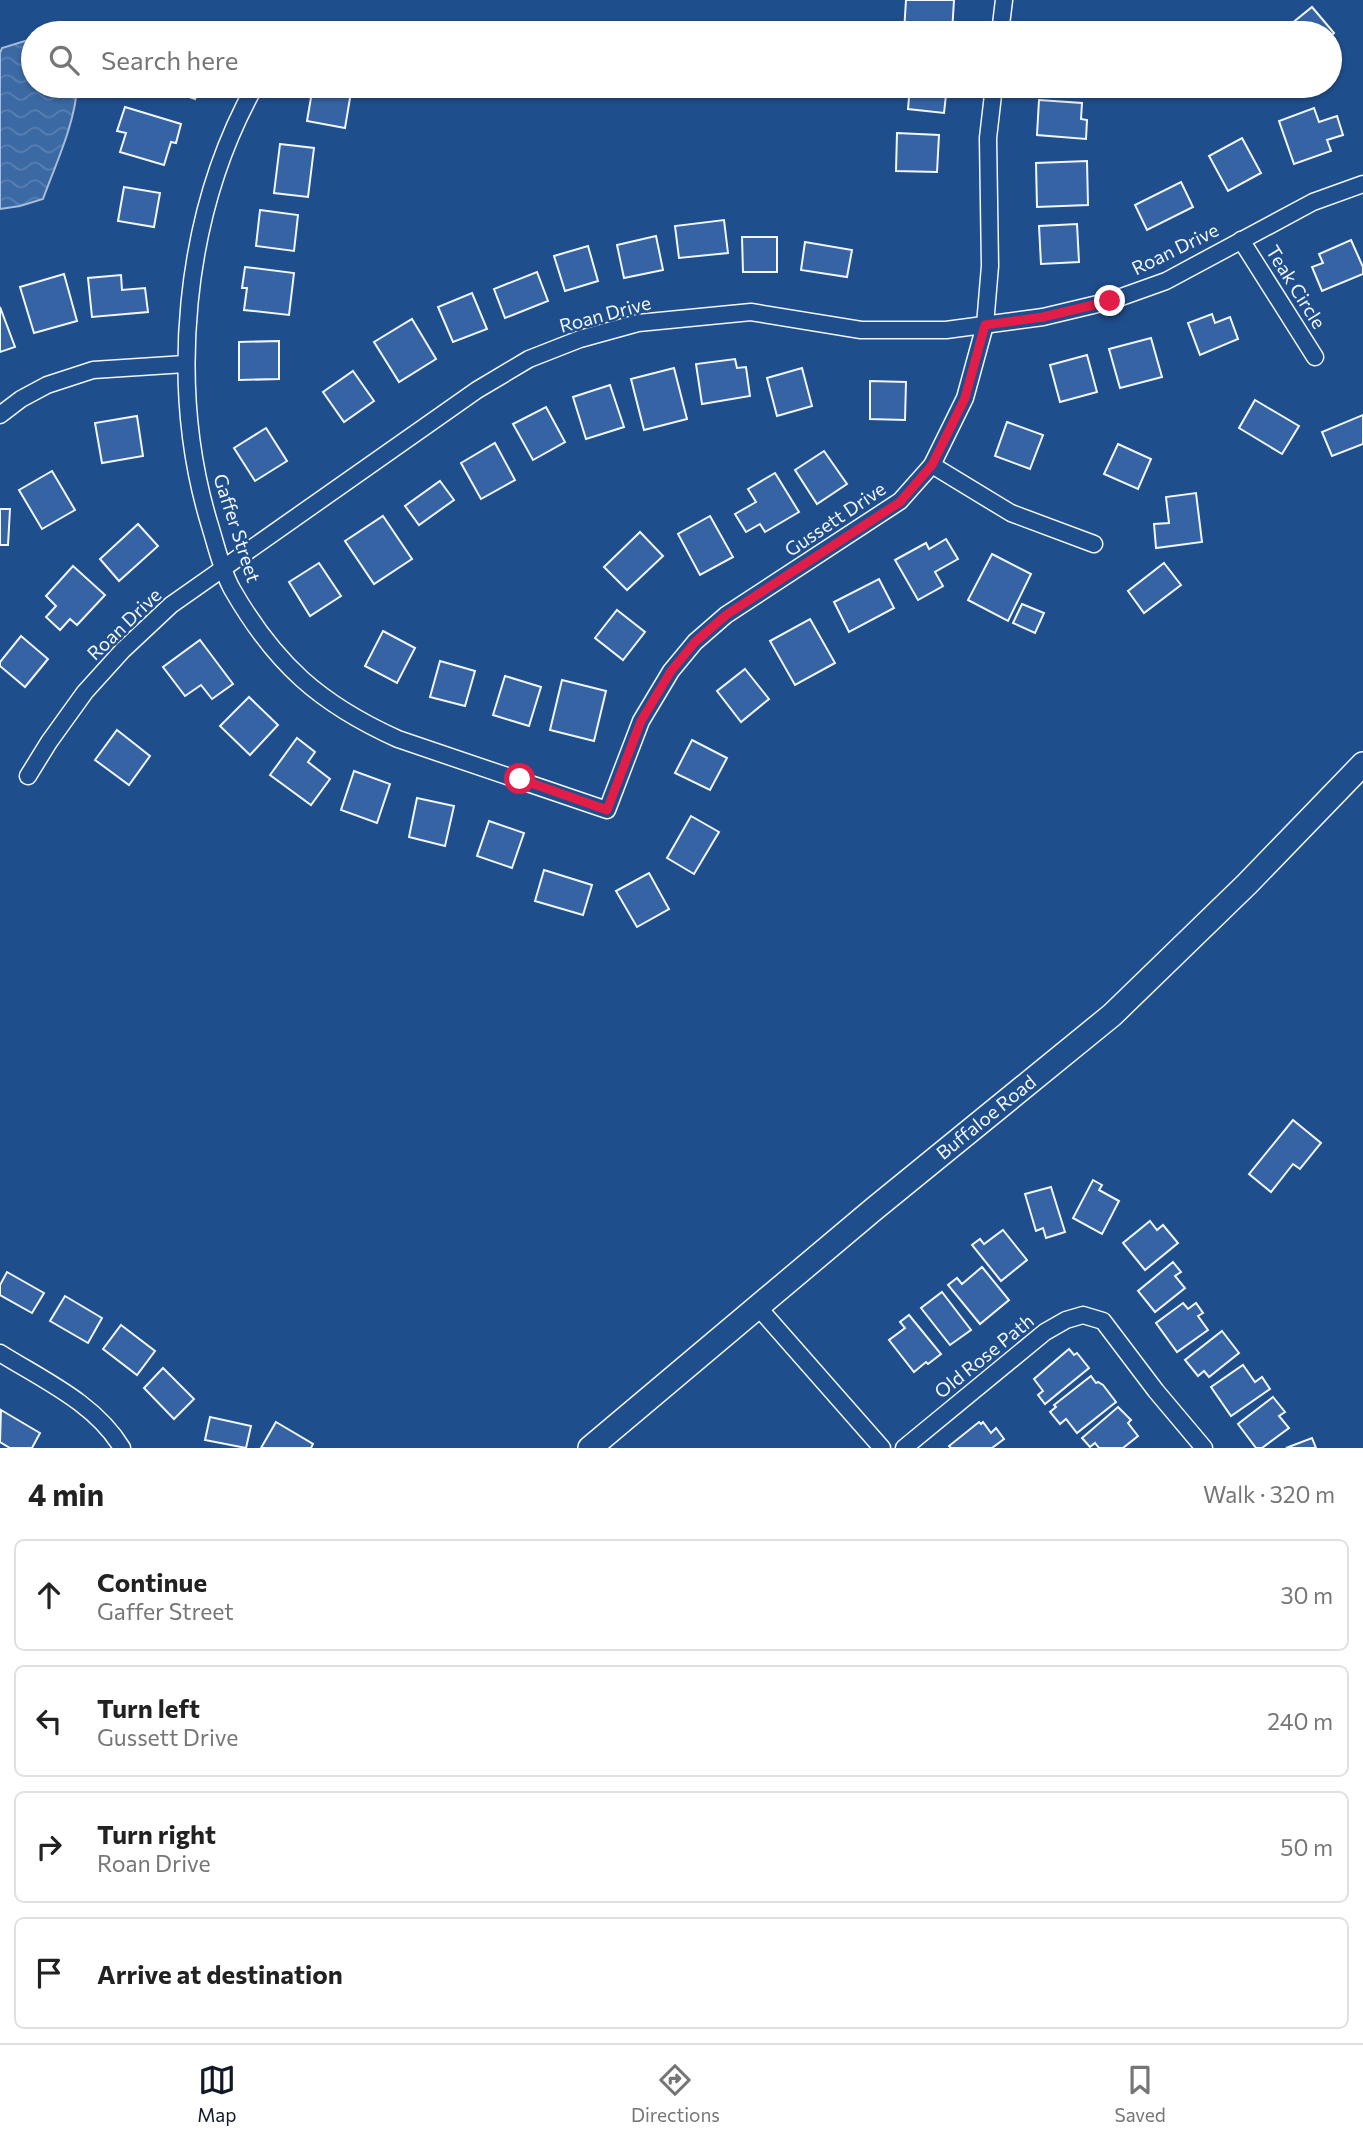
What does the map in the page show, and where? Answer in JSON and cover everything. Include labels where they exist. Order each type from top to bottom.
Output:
[{"type":"street","points":[[1001,21],[1004,0]]},
{"type":"street","name":"Gaffer Street","points":[[249,98],[230,136],[196,249],[185,364],[193,455],[205,511],[230,586],[272,649],[288,667],[333,705],[366,725],[398,739],[607,810]]},
{"type":"street","name":"Gussett Drive","points":[[607,810],[641,721],[671,671],[695,642],[726,615],[900,502],[932,465],[965,398],[985,325],[990,266],[988,138],[993,98]]},
{"type":"street","name":"Roan Drive","points":[[28,776],[48,742],[85,692],[123,650],[171,605],[477,390],[530,359],[580,340],[638,323],[751,312],[861,330],[946,330],[1043,317],[1110,301],[1166,281],[1312,202],[1363,184]]},
{"type":"street","name":"Teak Circle","points":[[1241,240],[1315,357]]},
{"type":"street","points":[[0,415],[21,399],[47,385],[93,370],[185,364]]},
{"type":"street","points":[[932,465],[1011,513],[1094,544]]},
{"type":"street","name":"Buffaloe Road","points":[[590,1448],[874,1209],[1112,1015],[1247,884],[1363,764]]},
{"type":"street","points":[[758,1307],[883,1448]]},
{"type":"street","name":"Old Rose Path","points":[[904,1448],[1045,1332],[1066,1320],[1083,1315],[1103,1321],[1204,1448]]},
{"type":"street","points":[[0,1353],[71,1396],[106,1428],[122,1448]]},
{"type":"water","points":[[21,42],[21,98],[76,98],[64,143],[43,199],[0,209],[0,53],[2,48]]},
{"type":"building","points":[[906,0],[954,0],[953,21],[905,21]]},
{"type":"building","points":[[1312,7],[1324,21],[1295,21]]},
{"type":"building","points":[[311,98],[350,98],[345,128],[307,121]]},
{"type":"building","points":[[909,98],[946,98],[944,113],[908,109]]},
{"type":"building","points":[[1039,100],[1082,103],[1081,119],[1087,120],[1086,139],[1037,135]]},
{"type":"building","points":[[125,107],[181,124],[176,143],[171,142],[164,165],[120,152],[126,133],[117,131]]},
{"type":"building","points":[[1314,108],[1319,122],[1337,116],[1343,135],[1327,140],[1331,151],[1294,164],[1279,121]]},
{"type":"building","points":[[897,133],[939,135],[937,172],[896,171]]},
{"type":"building","points":[[1242,138],[1261,173],[1228,191],[1209,156]]},
{"type":"building","points":[[280,144],[314,148],[308,197],[274,193]]},
{"type":"building","points":[[1087,161],[1088,205],[1037,207],[1036,163]]},
{"type":"building","points":[[1181,182],[1193,207],[1147,230],[1135,205]]},
{"type":"building","points":[[124,187],[160,193],[154,227],[118,221]]},
{"type":"building","points":[[260,210],[298,215],[294,251],[256,246]]},
{"type":"building","points":[[724,220],[728,253],[679,258],[675,226]]},
{"type":"building","points":[[1077,224],[1079,262],[1041,264],[1039,226]]},
{"type":"building","points":[[656,236],[663,270],[624,278],[617,245]]},
{"type":"building","points":[[742,237],[777,237],[777,272],[743,272]]},
{"type":"building","points":[[1351,240],[1363,267],[1363,274],[1322,291],[1312,267],[1323,263],[1319,254]]},
{"type":"building","points":[[805,242],[852,250],[847,277],[801,270]]},
{"type":"building","points":[[588,246],[598,281],[565,291],[554,256]]},
{"type":"building","points":[[245,267],[294,273],[289,315],[244,310],[247,288],[242,288]]},
{"type":"building","points":[[537,272],[548,301],[505,318],[494,289]]},
{"type":"building","points":[[64,274],[77,321],[34,333],[20,287]]},
{"type":"building","points":[[121,275],[122,290],[145,288],[148,312],[92,317],[88,278]]},
{"type":"building","points":[[472,293],[487,329],[453,342],[438,307]]},
{"type":"building","points":[[0,307],[15,347],[0,352]]},
{"type":"building","points":[[1212,314],[1215,323],[1230,317],[1238,339],[1200,355],[1188,323]]},
{"type":"building","points":[[412,319],[436,359],[399,382],[374,342]]},
{"type":"building","points":[[1151,338],[1162,377],[1120,388],[1109,349]]},
{"type":"building","points":[[279,341],[279,379],[239,380],[239,342]]},
{"type":"building","points":[[1087,355],[1097,392],[1060,402],[1050,365]]},
{"type":"building","points":[[735,359],[737,368],[746,367],[750,396],[702,404],[696,364]]},
{"type":"building","points":[[674,368],[687,419],[644,430],[631,379]]},
{"type":"building","points":[[802,368],[812,406],[777,416],[767,378]]},
{"type":"building","points":[[353,371],[374,401],[344,422],[323,392]]},
{"type":"building","points":[[870,381],[906,382],[905,420],[870,419]]},
{"type":"building","points":[[610,385],[624,427],[586,439],[573,397]]},
{"type":"building","points":[[1255,400],[1299,426],[1282,454],[1239,428]]},
{"type":"building","points":[[546,407],[565,442],[533,460],[513,424]]},
{"type":"building","points":[[1363,415],[1363,444],[1332,456],[1322,432]]},
{"type":"building","points":[[137,416],[143,456],[102,463],[95,423]]},
{"type":"building","points":[[1007,422],[1043,435],[1030,469],[995,456]]},
{"type":"building","points":[[266,428],[287,461],[255,481],[234,448]]},
{"type":"building","points":[[495,443],[515,480],[481,499],[461,463]]},
{"type":"building","points":[[1118,444],[1151,459],[1138,489],[1104,474]]},
{"type":"building","points":[[824,451],[847,484],[817,504],[795,470]]},
{"type":"building","points":[[52,471],[75,510],[42,529],[19,490]]},
{"type":"building","points":[[775,473],[799,512],[765,532],[760,524],[746,532],[735,514],[756,502],[748,489]]},
{"type":"building","points":[[440,481],[454,500],[419,525],[405,506]]},
{"type":"building","points":[[1196,493],[1202,542],[1156,548],[1154,524],[1169,523],[1166,497]]},
{"type":"building","points":[[0,509],[10,509],[8,545],[0,545]]},
{"type":"building","points":[[383,516],[412,559],[374,584],[345,541]]},
{"type":"building","points":[[710,516],[733,557],[700,575],[678,534]]},
{"type":"building","points":[[138,524],[158,546],[119,581],[100,559]]},
{"type":"building","points":[[640,532],[663,556],[627,590],[604,567]]},
{"type":"building","points":[[946,539],[958,559],[935,572],[943,586],[918,600],[895,560],[926,543],[929,549]]},
{"type":"building","points":[[992,554],[1031,574],[1008,621],[968,600]]},
{"type":"building","points":[[319,563],[341,596],[310,616],[289,582]]},
{"type":"building","points":[[1164,563],[1181,585],[1144,613],[1128,591]]},
{"type":"building","points":[[73,566],[105,595],[77,625],[70,619],[60,630],[46,617],[56,606],[46,596]]},
{"type":"building","points":[[879,579],[894,608],[849,632],[834,602]]},
{"type":"building","points":[[1022,604],[1044,613],[1035,633],[1013,623]]},
{"type":"building","points":[[617,610],[645,632],[623,660],[595,638]]},
{"type":"building","points":[[810,619],[835,663],[795,685],[770,641]]},
{"type":"building","points":[[383,631],[415,648],[397,683],[365,666]]},
{"type":"building","points":[[21,636],[48,659],[25,687],[0,666],[0,662]]},
{"type":"building","points":[[200,640],[233,684],[212,699],[201,685],[185,696],[163,667]]},
{"type":"building","points":[[440,661],[475,671],[465,706],[430,697]]},
{"type":"building","points":[[745,669],[769,699],[741,722],[717,691]]},
{"type":"building","points":[[505,676],[541,687],[529,726],[493,715]]},
{"type":"building","points":[[562,680],[606,691],[594,741],[550,730]]},
{"type":"building","points":[[249,697],[278,725],[250,755],[220,726]]},
{"type":"building","points":[[117,730],[150,756],[129,785],[95,760]]},
{"type":"building","points":[[297,738],[315,752],[308,762],[330,779],[311,805],[270,775]]},
{"type":"building","points":[[692,740],[727,758],[710,790],[675,773]]},
{"type":"building","points":[[354,771],[390,784],[377,823],[341,810]]},
{"type":"building","points":[[417,798],[454,806],[445,846],[409,837]]},
{"type":"building","points":[[691,816],[719,832],[694,874],[667,858]]},
{"type":"building","points":[[489,821],[524,833],[512,868],[477,856]]},
{"type":"building","points":[[544,870],[592,885],[583,915],[535,901]]},
{"type":"building","points":[[649,873],[669,909],[637,927],[616,891]]},
{"type":"building","points":[[1293,1120],[1321,1143],[1300,1169],[1293,1164],[1271,1192],[1249,1174]]},
{"type":"building","points":[[1093,1180],[1102,1185],[1099,1190],[1119,1201],[1102,1234],[1073,1218]]},
{"type":"building","points":[[1051,1187],[1065,1232],[1046,1238],[1043,1228],[1036,1231],[1025,1194]]},
{"type":"building","points":[[1150,1221],[1157,1230],[1163,1225],[1178,1243],[1145,1270],[1123,1243]]},
{"type":"building","points":[[1003,1230],[1027,1260],[1001,1281],[972,1245],[980,1239],[984,1244]]},
{"type":"building","points":[[1173,1262],[1181,1272],[1175,1276],[1185,1288],[1155,1312],[1138,1291]]},
{"type":"building","points":[[982,1267],[1009,1300],[980,1324],[948,1285],[957,1278],[962,1284]]},
{"type":"building","points":[[7,1272],[44,1293],[32,1313],[0,1295],[0,1285]]},
{"type":"building","points":[[942,1292],[971,1330],[950,1345],[921,1308]]},
{"type":"building","points":[[65,1296],[102,1318],[88,1343],[50,1321]]},
{"type":"building","points":[[1183,1303],[1188,1309],[1196,1303],[1203,1313],[1198,1316],[1208,1330],[1177,1352],[1156,1323]]},
{"type":"building","points":[[909,1315],[941,1354],[914,1372],[889,1340],[905,1328],[900,1322]]},
{"type":"building","points":[[121,1325],[155,1351],[137,1375],[103,1349]]},
{"type":"building","points":[[1222,1331],[1239,1353],[1209,1377],[1204,1371],[1198,1376],[1185,1360]]},
{"type":"building","points":[[1069,1349],[1074,1355],[1077,1353],[1089,1368],[1045,1404],[1038,1395],[1043,1391],[1034,1379]]},
{"type":"building","points":[[1243,1365],[1255,1382],[1262,1377],[1270,1389],[1231,1416],[1211,1387]]},
{"type":"building","points":[[163,1368],[194,1399],[174,1419],[144,1388]]},
{"type":"building","points":[[1091,1376],[1096,1383],[1103,1385],[1116,1402],[1077,1433],[1066,1419],[1060,1424],[1050,1412],[1056,1407],[1054,1405]]},
{"type":"building","points":[[1273,1397],[1285,1412],[1279,1416],[1289,1428],[1262,1448],[1256,1448],[1238,1424]]},
{"type":"building","points":[[1118,1407],[1131,1420],[1128,1423],[1138,1436],[1123,1448],[1099,1448],[1095,1443],[1090,1447],[1082,1438]]},
{"type":"building","points":[[1,1410],[40,1433],[32,1448],[10,1448],[0,1442]]},
{"type":"building","points":[[210,1417],[251,1426],[246,1448],[205,1440]]},
{"type":"building","points":[[276,1422],[313,1444],[311,1448],[261,1448]]},
{"type":"building","points":[[979,1422],[983,1422],[991,1433],[996,1428],[1004,1439],[992,1448],[949,1446]]},
{"type":"building","points":[[1312,1438],[1316,1448],[1286,1448]]},
{"type":"route","points":[[520,779],[607,810],[641,721],[671,671],[695,642],[726,615],[900,502],[932,465],[965,398],[985,325],[1043,317],[1110,301]]}]
